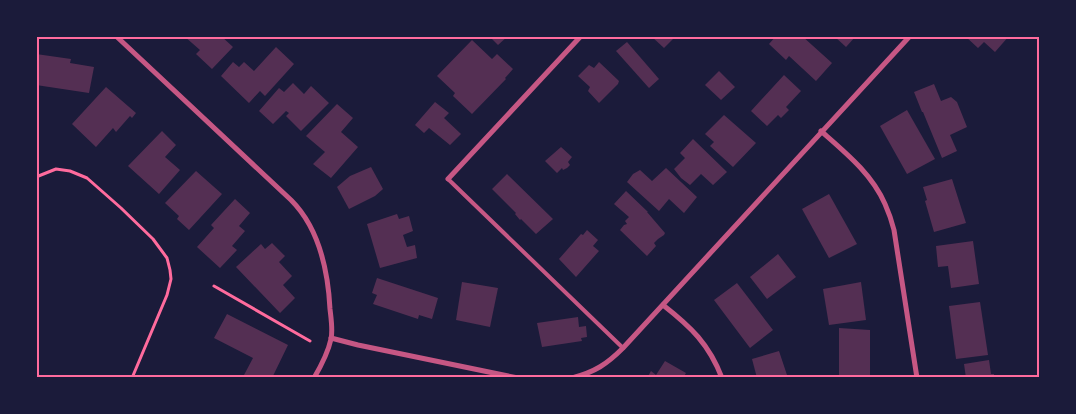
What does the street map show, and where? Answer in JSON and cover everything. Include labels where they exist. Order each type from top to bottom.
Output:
[{"type":"street","points":[[116,36],[291,200],[310,225],[325,267],[329,290],[331,338],[326,354],[314,378]]},
{"type":"street","points":[[448,179],[580,36]]},
{"type":"street","points":[[572,378],[592,372],[605,364],[623,348],[910,36]]},
{"type":"street","points":[[821,132],[857,163],[885,203],[894,230],[917,378]]},
{"type":"street","points":[[663,305],[694,332],[713,357],[722,378]]},
{"type":"street","points":[[331,338],[518,378]]},
{"type":"lane","points":[[448,179],[623,348]]},
{"type":"path","points":[[36,177],[56,169],[70,171],[87,178],[128,214],[153,239],[167,258],[171,280],[167,295],[132,378]]},
{"type":"path","points":[[214,286],[310,341]]},
{"type":"building","points":[[184,36],[221,36],[233,47],[212,69],[196,54],[200,50]]},
{"type":"building","points":[[489,36],[508,36],[498,45]]},
{"type":"building","points":[[651,36],[676,36],[664,48]]},
{"type":"building","points":[[776,36],[802,36],[832,63],[816,81],[789,56],[786,60],[769,44]]},
{"type":"building","points":[[834,36],[856,36],[846,47]]},
{"type":"building","points":[[965,36],[1009,36],[995,52],[984,42],[978,48]]},
{"type":"building","points":[[472,40],[492,59],[497,54],[513,69],[506,79],[472,114],[453,96],[455,93],[437,76]]},
{"type":"building","points":[[627,42],[659,79],[649,88],[616,51]]},
{"type":"building","points":[[276,47],[294,64],[265,96],[260,91],[249,103],[221,76],[233,62],[239,67],[244,62],[254,71]]},
{"type":"building","points":[[36,54],[71,59],[70,63],[94,67],[89,93],[36,85]]},
{"type":"building","points":[[599,62],[619,81],[599,103],[588,91],[590,87],[578,76],[589,65],[594,68]]},
{"type":"building","points":[[719,71],[735,87],[721,100],[705,85]]},
{"type":"building","points":[[784,75],[801,91],[786,107],[789,110],[781,118],[778,115],[767,126],[751,111]]},
{"type":"building","points":[[293,83],[304,94],[311,86],[329,103],[301,131],[286,116],[289,113],[286,111],[273,124],[259,111],[279,88],[284,92]]},
{"type":"building","points":[[934,84],[941,101],[951,97],[957,102],[967,127],[950,135],[957,151],[942,158],[914,92]]},
{"type":"building","points":[[106,87],[136,113],[132,118],[130,116],[116,132],[113,128],[96,147],[72,124]]},
{"type":"building","points":[[435,102],[449,113],[444,118],[461,134],[450,145],[429,128],[424,133],[415,125]]},
{"type":"building","points":[[337,104],[353,118],[341,132],[358,147],[331,178],[313,164],[325,152],[306,136]]},
{"type":"building","points":[[907,110],[935,159],[907,174],[880,126]]},
{"type":"building","points":[[724,115],[756,143],[733,167],[710,146],[714,142],[705,134]]},
{"type":"building","points":[[162,131],[176,145],[165,157],[180,170],[159,194],[128,166]]},
{"type":"building","points":[[693,139],[727,172],[713,185],[701,174],[690,185],[674,169],[685,158],[680,153]]},
{"type":"building","points":[[561,147],[572,157],[568,162],[570,165],[563,170],[562,168],[557,173],[545,161]]},
{"type":"building","points":[[371,167],[383,189],[375,196],[349,209],[337,187],[350,176]]},
{"type":"building","points":[[666,168],[697,197],[684,213],[669,199],[659,211],[627,182],[633,174],[640,170],[652,181]]},
{"type":"building","points":[[196,171],[222,194],[189,230],[177,219],[179,216],[165,203]]},
{"type":"building","points":[[507,174],[553,219],[536,234],[520,220],[516,213],[492,189]]},
{"type":"building","points":[[952,179],[966,223],[934,232],[923,187]]},
{"type":"building","points":[[626,191],[648,212],[665,233],[654,243],[656,246],[647,256],[620,230],[627,224],[625,221],[629,217],[614,204]]},
{"type":"building","points":[[829,194],[857,244],[829,258],[802,209]]},
{"type":"building","points":[[235,199],[250,213],[239,226],[245,231],[232,246],[237,250],[220,268],[197,247],[214,228],[211,225]]},
{"type":"building","points":[[397,214],[399,219],[409,216],[413,231],[403,235],[407,247],[415,245],[417,258],[380,268],[367,224]]},
{"type":"building","points":[[587,230],[598,240],[593,246],[599,251],[576,277],[559,259],[581,234],[583,235]]},
{"type":"building","points":[[973,241],[979,284],[951,288],[948,266],[938,267],[936,246]]},
{"type":"building","points":[[272,243],[285,256],[279,262],[292,276],[283,285],[295,298],[280,313],[236,267],[261,244],[265,249]]},
{"type":"building","points":[[778,254],[796,277],[767,299],[750,277]]},
{"type":"building","points":[[377,278],[438,298],[432,319],[419,315],[418,319],[373,304],[377,295],[372,293]]},
{"type":"building","points":[[462,282],[498,288],[490,327],[456,320]]},
{"type":"building","points":[[861,282],[866,320],[829,325],[823,289]]},
{"type":"building","points":[[737,283],[773,330],[750,348],[714,300]]},
{"type":"building","points":[[980,302],[988,355],[956,359],[949,306]]},
{"type":"building","points":[[227,314],[288,345],[272,378],[249,378],[244,375],[253,358],[214,338]]},
{"type":"building","points":[[578,317],[579,327],[586,326],[587,337],[581,338],[582,341],[542,347],[537,323]]},
{"type":"building","points":[[839,328],[870,330],[870,378],[839,378]]},
{"type":"building","points":[[779,351],[788,378],[757,378],[752,359]]},
{"type":"building","points":[[989,360],[991,374],[994,374],[994,378],[966,378],[964,364]]},
{"type":"building","points":[[665,361],[686,373],[683,378],[647,378],[651,371],[656,375]]}]
